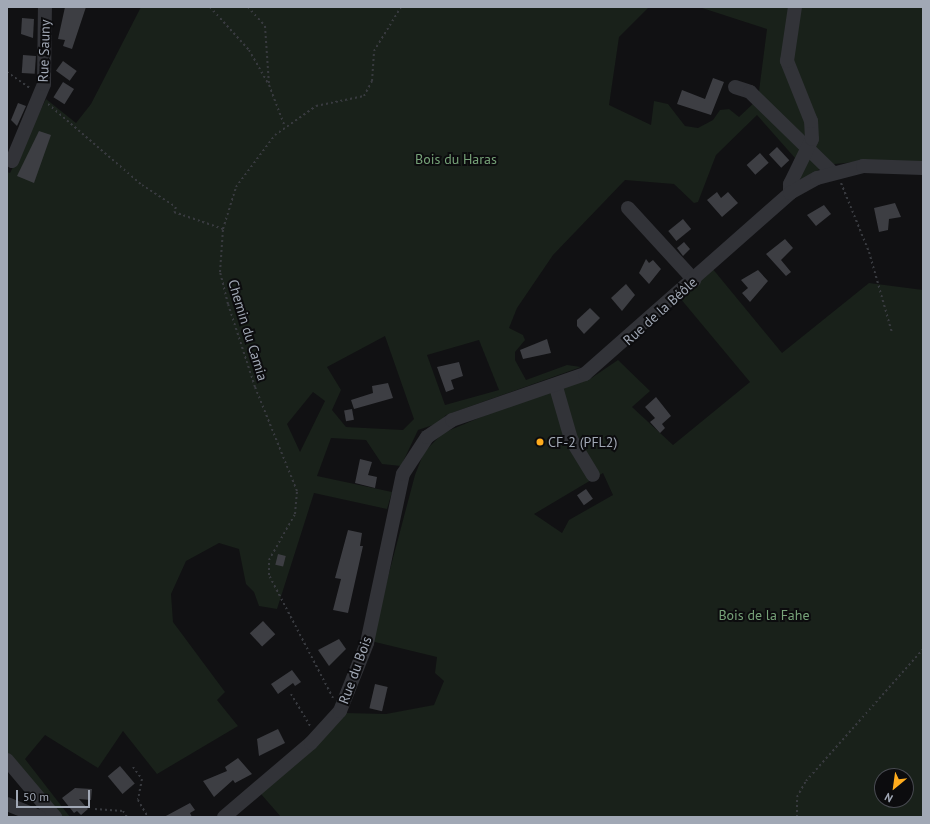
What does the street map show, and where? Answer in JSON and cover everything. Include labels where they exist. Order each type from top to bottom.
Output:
[{"type":"street","name":"Rue Sauny","points":[[12,161],[40,97],[45,7]]},
{"type":"street","points":[[790,193],[790,184],[812,139],[811,121],[787,61],[795,7]]},
{"type":"street","points":[[735,87],[750,92],[806,150],[834,172]]},
{"type":"street","name":"Rue de la Béôle","points":[[403,474],[427,437],[442,426],[556,387],[602,363],[790,193],[834,172],[863,166],[923,168]]},
{"type":"street","points":[[628,208],[694,280]]},
{"type":"street","points":[[556,387],[572,439],[593,475]]},
{"type":"street","name":"Rue du Bois","points":[[224,817],[317,736],[340,711],[367,643],[403,474]]},
{"type":"street","points":[[7,760],[55,817]]},
{"type":"street","points":[[7,804],[39,817]]},
{"type":"path","points":[[210,7],[249,50],[269,85],[285,127]]},
{"type":"path","points":[[248,7],[265,26],[269,85]]},
{"type":"path","name":"Chemin du Camia","points":[[340,711],[269,575],[269,560],[295,514],[297,491],[255,387],[228,304],[220,272],[223,229],[236,187],[266,146],[285,127],[316,106],[364,96],[372,82],[374,51],[400,7]]},
{"type":"path","points":[[7,72],[40,97],[142,185],[176,206],[174,212],[223,229]]},
{"type":"path","points":[[834,172],[869,252],[892,333]]},
{"type":"path","points":[[798,817],[797,797],[806,781],[923,649]]},
{"type":"path","points":[[292,694],[317,736]]},
{"type":"path","points":[[133,767],[142,779],[138,800],[148,817]]},
{"type":"path","points":[[95,809],[123,811],[127,817]]},
{"type":"green space","name":"Bois du Haras","points":[[141,7],[649,7],[619,37],[609,105],[651,125],[654,101],[668,104],[685,126],[698,128],[713,120],[720,110],[729,109],[739,117],[758,99],[767,29],[699,7],[923,7],[923,166],[855,162],[825,165],[802,182],[793,163],[795,158],[757,115],[716,155],[698,202],[694,203],[674,184],[625,180],[553,255],[517,308],[509,328],[523,335],[525,340],[515,352],[515,360],[526,380],[567,365],[581,367],[446,415],[439,423],[418,430],[401,466],[382,464],[366,440],[331,438],[317,476],[392,492],[387,509],[314,493],[277,609],[259,606],[254,592],[246,584],[239,549],[219,543],[186,561],[171,594],[173,622],[225,692],[217,700],[238,726],[157,774],[123,731],[98,768],[45,735],[25,759],[70,817],[60,817],[7,754],[7,172],[10,173],[46,99],[76,123],[91,104]],"holes":[[[385,336],[414,419],[403,430],[346,427],[332,410],[341,390],[327,367]],[[479,340],[499,390],[445,405],[427,355]],[[313,392],[325,401],[300,452],[287,424]]]},
{"type":"green space","name":"Bois de la Fahe","points":[[712,268],[782,353],[869,283],[923,290],[923,817],[281,817],[261,794],[345,713],[386,714],[434,705],[444,681],[435,673],[437,657],[371,641],[415,475],[424,452],[443,433],[505,407],[590,379],[618,360],[650,391],[632,407],[673,445],[750,382],[680,298]],"holes":[[[603,473],[613,495],[569,520],[562,533],[534,514]]]},
{"type":"building","points":[[65,7],[86,7],[72,49],[63,46],[65,40],[58,39]]},
{"type":"building","points":[[22,18],[34,19],[33,38],[21,34]]},
{"type":"building","points":[[23,55],[36,56],[35,74],[22,73]]},
{"type":"building","points":[[63,61],[77,71],[70,81],[56,71]]},
{"type":"building","points":[[713,78],[724,82],[711,115],[677,104],[682,90],[705,99]]},
{"type":"building","points":[[63,82],[74,89],[64,104],[53,97]]},
{"type":"building","points":[[18,103],[26,106],[17,126],[11,120]]},
{"type":"building","points":[[39,131],[51,135],[34,183],[17,176]]},
{"type":"building","points":[[777,147],[789,160],[781,168],[769,155]]},
{"type":"building","points":[[760,153],[769,163],[755,175],[747,165]]},
{"type":"building","points":[[717,192],[721,198],[728,192],[738,203],[722,217],[707,200]]},
{"type":"building","points":[[895,203],[901,217],[889,219],[888,230],[879,232],[874,208]]},
{"type":"building","points":[[824,205],[831,214],[816,226],[807,215]]},
{"type":"building","points":[[683,219],[691,229],[676,241],[668,231]]},
{"type":"building","points":[[785,239],[793,248],[781,260],[791,272],[786,276],[766,254]]},
{"type":"building","points":[[684,242],[690,249],[683,256],[677,248]]},
{"type":"building","points":[[646,259],[649,263],[653,260],[661,269],[649,284],[639,273]]},
{"type":"building","points":[[758,270],[768,281],[750,302],[742,293],[748,288],[741,280]]},
{"type":"building","points":[[626,284],[635,295],[622,311],[611,298]]},
{"type":"building","points":[[590,308],[600,318],[584,334],[577,326],[577,320]]},
{"type":"building","points":[[547,339],[551,353],[523,359],[520,350]]},
{"type":"building","points":[[459,362],[463,376],[451,380],[454,389],[446,392],[437,367]]},
{"type":"building","points":[[388,383],[393,398],[354,409],[351,400],[373,393],[372,386]]},
{"type":"building","points":[[656,397],[671,416],[662,424],[665,428],[660,433],[650,422],[655,418],[645,407]]},
{"type":"building","points":[[352,409],[354,420],[346,421],[344,410]]},
{"type":"building","points":[[360,459],[372,462],[368,475],[377,477],[375,488],[355,483]]},
{"type":"building","points":[[586,489],[593,499],[584,505],[577,495]]},
{"type":"building","points":[[348,530],[362,533],[360,546],[363,546],[348,613],[333,610],[341,579],[335,578]]},
{"type":"building","points":[[278,554],[286,556],[283,567],[275,565]]},
{"type":"building","points":[[263,621],[275,634],[262,646],[250,633]]},
{"type":"building","points":[[339,639],[346,649],[329,666],[318,650]]},
{"type":"building","points":[[292,670],[301,682],[295,686],[293,683],[278,694],[271,684]]},
{"type":"building","points":[[375,684],[388,687],[382,711],[369,708]]},
{"type":"building","points":[[278,729],[285,743],[259,756],[257,739]]},
{"type":"building","points":[[238,758],[252,774],[235,783],[233,780],[214,797],[203,781],[227,771],[225,767]]},
{"type":"building","points":[[120,766],[135,784],[123,794],[108,776]]},
{"type":"building","points":[[75,788],[92,789],[91,800],[79,799],[88,809],[81,815],[77,811],[74,813],[62,798]]},
{"type":"building","points":[[190,803],[195,810],[190,813],[192,817],[164,817]]},
{"type":"place","name":"CF-2 (PFL2)","points":[[540,442]]}]
